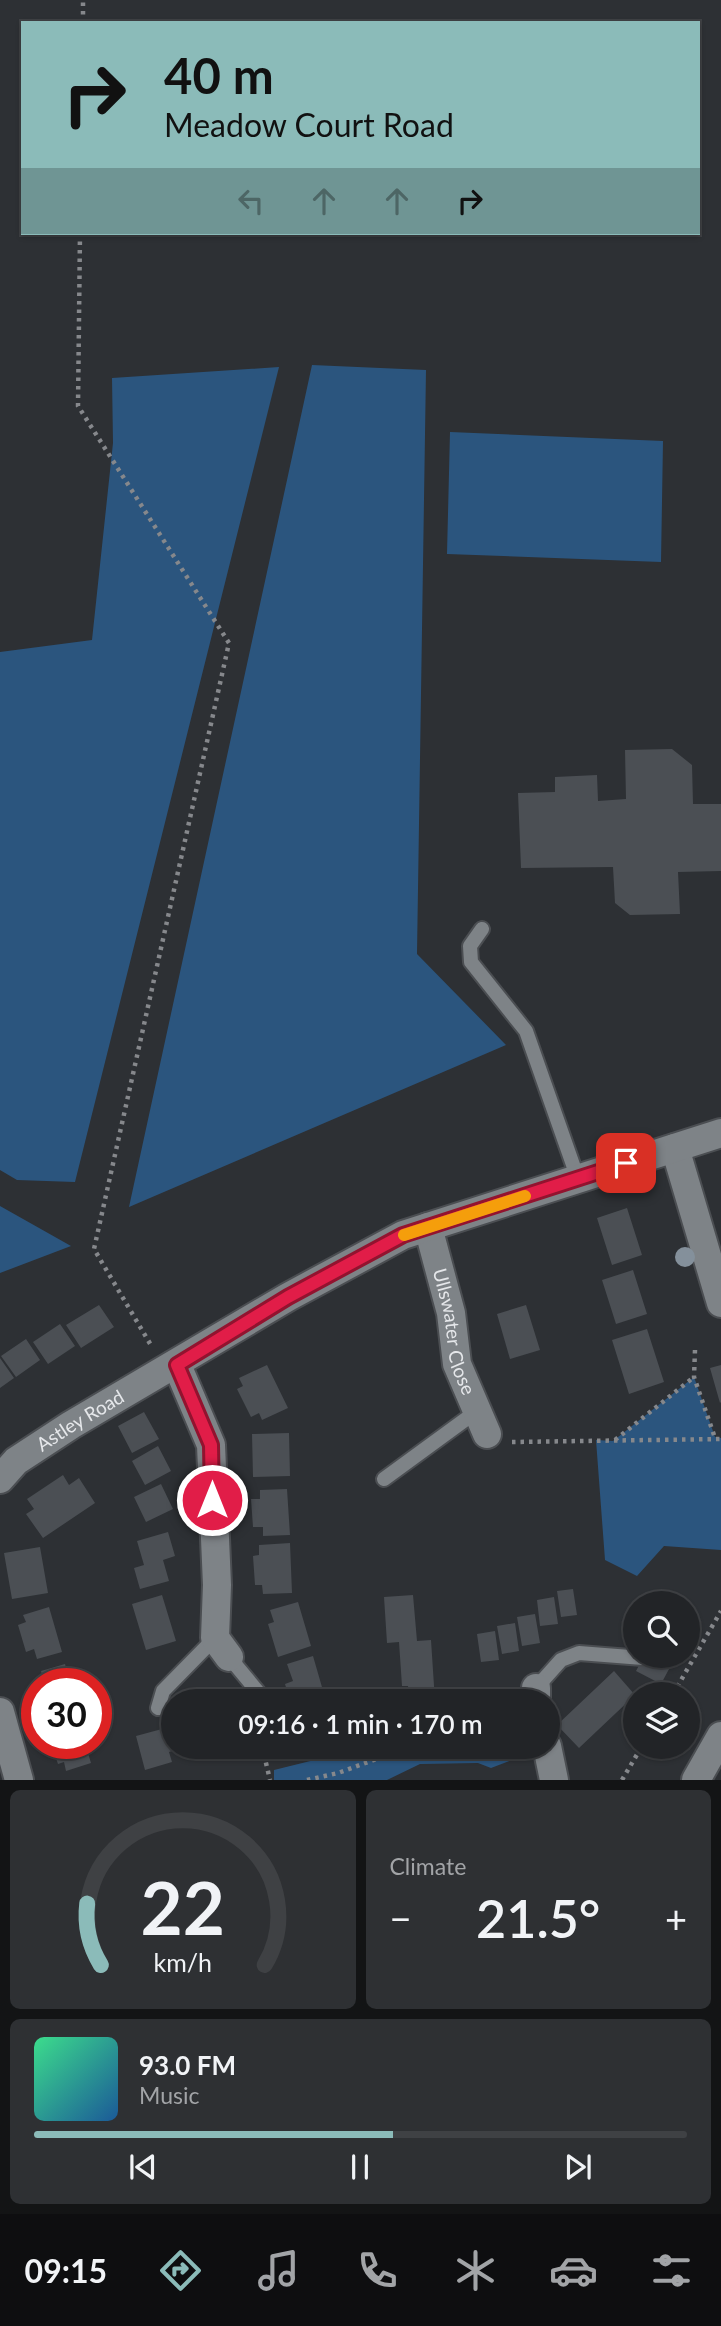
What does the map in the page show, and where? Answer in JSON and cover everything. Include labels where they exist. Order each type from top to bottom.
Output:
[{"type":"street","name":"Astley Road","points":[[0,1479],[16,1461],[36,1447],[288,1297],[403,1235],[721,1133]]},
{"type":"street","points":[[675,1147],[721,1303]]},
{"type":"street","name":"Ullswater Close","points":[[428,1227],[451,1313],[457,1364],[482,1422]]},
{"type":"street","points":[[171,1368],[211,1445],[222,1648]]},
{"type":"street","points":[[0,1712],[19,1780]]},
{"type":"street","points":[[696,1780],[721,1736]]},
{"type":"street","points":[[550,1759],[554,1780]]},
{"type":"lane","points":[[482,929],[470,946],[471,962],[526,1031],[578,1179]]},
{"type":"lane","points":[[384,1479],[482,1422]]},
{"type":"lane","points":[[158,1708],[163,1690],[222,1648],[256,1689]]},
{"type":"lane","points":[[540,1689],[561,1660],[579,1653],[623,1656]]},
{"type":"path","points":[[83,0],[83,21]]},
{"type":"path","points":[[80,235],[78,406],[229,643],[94,1249],[171,1368]]},
{"type":"path","points":[[482,1422],[499,1442],[718,1438],[694,1377],[695,1350]]},
{"type":"path","points":[[613,1441],[694,1377]]},
{"type":"path","points":[[680,1682],[721,1611]]},
{"type":"path","points":[[265,1759],[270,1780]]},
{"type":"path","points":[[307,1780],[338,1773],[376,1759]]},
{"type":"path","points":[[622,1780],[634,1759]]},
{"type":"shaded area","points":[[312,365],[426,370],[417,954],[506,1045],[129,1207]]},
{"type":"shaded area","points":[[279,367],[75,1182],[17,1180],[0,1170],[0,652],[92,640],[113,443],[112,378]]},
{"type":"shaded area","points":[[450,432],[663,441],[661,562],[447,554]]},
{"type":"shaded area","points":[[0,1206],[71,1246],[0,1273]]},
{"type":"shaded area","points":[[694,1377],[715,1437],[721,1438],[721,1550],[664,1546],[637,1576],[605,1560],[596,1440],[613,1441]]},
{"type":"shaded area","points":[[318,1759],[515,1759],[491,1768],[478,1763],[420,1764],[387,1780],[274,1780],[274,1770]]},
{"type":"building","points":[[672,749],[692,765],[693,804],[721,804],[721,871],[678,872],[680,914],[630,915],[615,903],[613,867],[521,868],[518,793],[555,792],[555,777],[597,775],[598,801],[626,799],[625,750]]},
{"type":"building","points":[[627,1208],[642,1255],[612,1265],[597,1218]]},
{"type":"building","points":[[633,1270],[647,1314],[616,1324],[602,1280]]},
{"type":"building","points":[[99,1305],[114,1327],[81,1348],[66,1325]]},
{"type":"building","points":[[526,1305],[540,1350],[510,1359],[497,1314]]},
{"type":"building","points":[[60,1324],[75,1346],[48,1364],[33,1342]]},
{"type":"building","points":[[647,1329],[664,1382],[629,1394],[612,1340]]},
{"type":"building","points":[[26,1339],[40,1360],[16,1377],[1,1356]]},
{"type":"building","points":[[0,1358],[14,1378],[0,1388]]},
{"type":"building","points":[[267,1365],[288,1408],[262,1420],[259,1413],[251,1417],[237,1389],[243,1386],[239,1378]]},
{"type":"building","points":[[721,1365],[721,1402],[720,1403],[710,1368]]},
{"type":"building","points":[[144,1412],[159,1439],[132,1453],[118,1426]]},
{"type":"building","points":[[289,1433],[290,1476],[253,1477],[252,1434]]},
{"type":"building","points":[[158,1446],[171,1471],[145,1485],[132,1461]]},
{"type":"building","points":[[63,1475],[69,1485],[79,1478],[95,1503],[43,1538],[26,1514],[34,1509],[27,1499]]},
{"type":"building","points":[[161,1484],[173,1509],[146,1522],[134,1497]]},
{"type":"building","points":[[287,1489],[290,1535],[263,1536],[263,1527],[253,1527],[251,1499],[260,1499],[260,1490]]},
{"type":"building","points":[[168,1532],[175,1556],[163,1560],[169,1581],[140,1589],[134,1568],[144,1565],[137,1541]]},
{"type":"building","points":[[290,1543],[292,1593],[263,1594],[262,1585],[255,1585],[253,1556],[259,1555],[259,1545]]},
{"type":"building","points":[[40,1547],[48,1593],[12,1599],[4,1553]]},
{"type":"building","points":[[573,1589],[577,1615],[561,1617],[557,1591]]},
{"type":"building","points":[[162,1595],[176,1641],[146,1650],[132,1604]]},
{"type":"building","points":[[413,1595],[417,1641],[431,1640],[434,1689],[408,1689],[408,1686],[402,1686],[399,1642],[387,1643],[384,1597]]},
{"type":"building","points":[[554,1597],[558,1624],[540,1626],[537,1600]]},
{"type":"building","points":[[298,1602],[311,1646],[278,1657],[268,1624],[274,1622],[270,1610]]},
{"type":"building","points":[[49,1607],[62,1652],[37,1659],[34,1649],[26,1652],[18,1625],[26,1622],[23,1615]]},
{"type":"building","points":[[535,1614],[540,1643],[522,1646],[517,1617]]},
{"type":"building","points":[[515,1623],[519,1651],[502,1654],[497,1626]]},
{"type":"building","points":[[495,1631],[499,1660],[481,1662],[477,1634]]},
{"type":"building","points":[[313,1656],[323,1689],[286,1689],[285,1684],[293,1681],[287,1664]]},
{"type":"building","points":[[638,1668],[670,1668],[662,1682],[636,1671]]},
{"type":"building","points":[[614,1671],[624,1682],[623,1706],[579,1748],[560,1728],[560,1722]]},
{"type":"building","points":[[161,1729],[161,1759],[171,1759],[172,1762],[145,1770],[136,1736]]},
{"type":"building","points":[[56,1759],[90,1759],[91,1763],[66,1771],[64,1762],[58,1764]]},
{"type":"slow traffic","points":[[404,1235],[525,1196]]},
{"type":"route","points":[[212,1500],[211,1445],[177,1365],[288,1297],[403,1235],[626,1163]]}]
